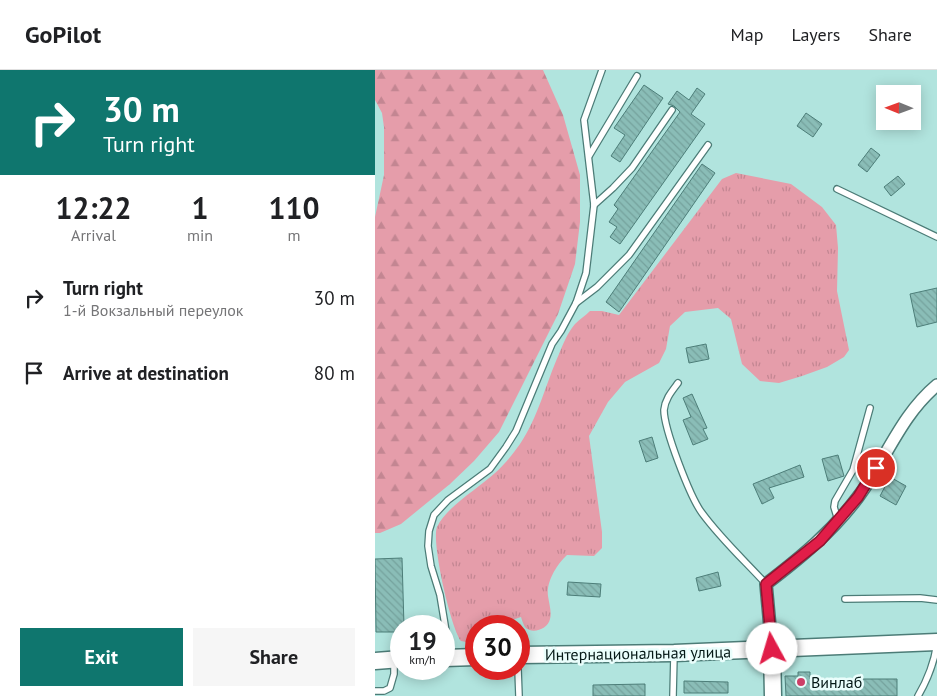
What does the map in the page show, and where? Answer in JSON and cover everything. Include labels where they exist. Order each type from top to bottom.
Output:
[{"type":"main road","name":"Интернациональная улица","points":[[530,655],[674,653],[937,642]]},
{"type":"main road","points":[[772,649],[773,696]]},
{"type":"main road","points":[[375,661],[390,660]]},
{"type":"street","points":[[772,649],[766,584],[820,541],[839,520],[858,497],[893,438],[914,408],[937,385]]},
{"type":"lane","points":[[442,615],[440,595],[427,546],[429,530],[434,515],[448,500],[490,469],[517,431],[546,357],[576,303],[586,273],[594,205],[584,120],[602,70]]},
{"type":"lane","points":[[589,156],[637,76]]},
{"type":"lane","points":[[594,205],[632,168],[672,110]]},
{"type":"lane","points":[[576,303],[597,287],[629,255],[708,145]]},
{"type":"lane","points":[[837,190],[937,237]]},
{"type":"lane","points":[[678,383],[666,399],[664,408],[665,420],[669,436],[697,505],[720,535],[766,584]]},
{"type":"lane","points":[[839,520],[834,507],[835,501],[853,470],[871,408]]},
{"type":"lane","points":[[845,599],[920,598],[937,600]]},
{"type":"lane","points":[[918,696],[927,682],[934,662],[937,642]]},
{"type":"lane","points":[[673,696],[674,653]]},
{"type":"lane","points":[[375,691],[384,691],[390,688],[392,680]]},
{"type":"lane","points":[[518,680],[519,696]]},
{"type":"green space","points":[[375,70],[543,70],[563,115],[580,175],[580,222],[575,264],[558,314],[499,432],[474,461],[450,484],[401,524],[380,533],[375,533],[375,217],[384,175],[384,127],[382,113],[375,100]]},
{"type":"green space","points":[[736,173],[791,184],[822,207],[836,225],[838,248],[837,291],[849,350],[844,357],[827,367],[802,376],[779,383],[760,381],[742,364],[731,319],[718,308],[685,312],[670,326],[666,349],[659,363],[625,382],[608,402],[589,436],[602,532],[602,548],[594,556],[567,555],[560,563],[549,585],[548,596],[551,617],[549,623],[543,628],[535,631],[530,630],[530,615],[465,615],[465,642],[461,641],[455,628],[455,615],[451,615],[447,603],[439,566],[437,527],[455,505],[498,470],[520,444],[537,412],[564,342],[575,324],[590,311],[602,311],[619,315],[722,179]]},
{"type":"building","points":[[644,85],[663,98],[620,162],[611,156],[625,135],[614,128]]},
{"type":"building","points":[[697,88],[705,94],[691,114],[705,124],[620,244],[610,237],[617,227],[609,222],[618,209],[614,205],[680,112],[674,106],[668,104],[677,91],[689,100]]},
{"type":"building","points":[[806,113],[822,124],[813,137],[797,126]]},
{"type":"building","points":[[871,148],[880,155],[867,172],[858,165]]},
{"type":"building","points":[[702,164],[715,173],[619,312],[606,302]]},
{"type":"building","points":[[898,176],[905,184],[891,196],[884,187]]},
{"type":"building","points":[[937,288],[937,322],[917,327],[910,294]]},
{"type":"building","points":[[706,344],[709,359],[689,363],[686,348]]},
{"type":"building","points":[[692,394],[707,428],[703,429],[708,439],[693,445],[683,420],[691,417],[683,398]]},
{"type":"building","points":[[652,437],[658,458],[646,462],[639,441]]},
{"type":"building","points":[[838,455],[844,476],[828,481],[822,459]]},
{"type":"building","points":[[800,465],[804,477],[769,488],[774,498],[762,504],[753,484]]},
{"type":"building","points":[[890,477],[906,486],[896,505],[880,496]]},
{"type":"building","points":[[402,558],[404,615],[390,615],[390,632],[376,632],[375,559]]},
{"type":"building","points":[[718,572],[721,586],[699,591],[696,578]]},
{"type":"building","points":[[568,582],[601,584],[600,597],[567,595]]},
{"type":"building","points":[[798,672],[810,672],[810,679],[897,679],[897,696],[786,696],[785,676],[798,676]]},
{"type":"building","points":[[684,681],[728,682],[728,693],[684,693]]},
{"type":"building","points":[[645,684],[645,696],[593,696],[593,685]]},
{"type":"place","name":"Винлаб","points":[[801,682]]},
{"type":"route","points":[[772,649],[766,584],[820,541],[858,497],[876,468]]}]
